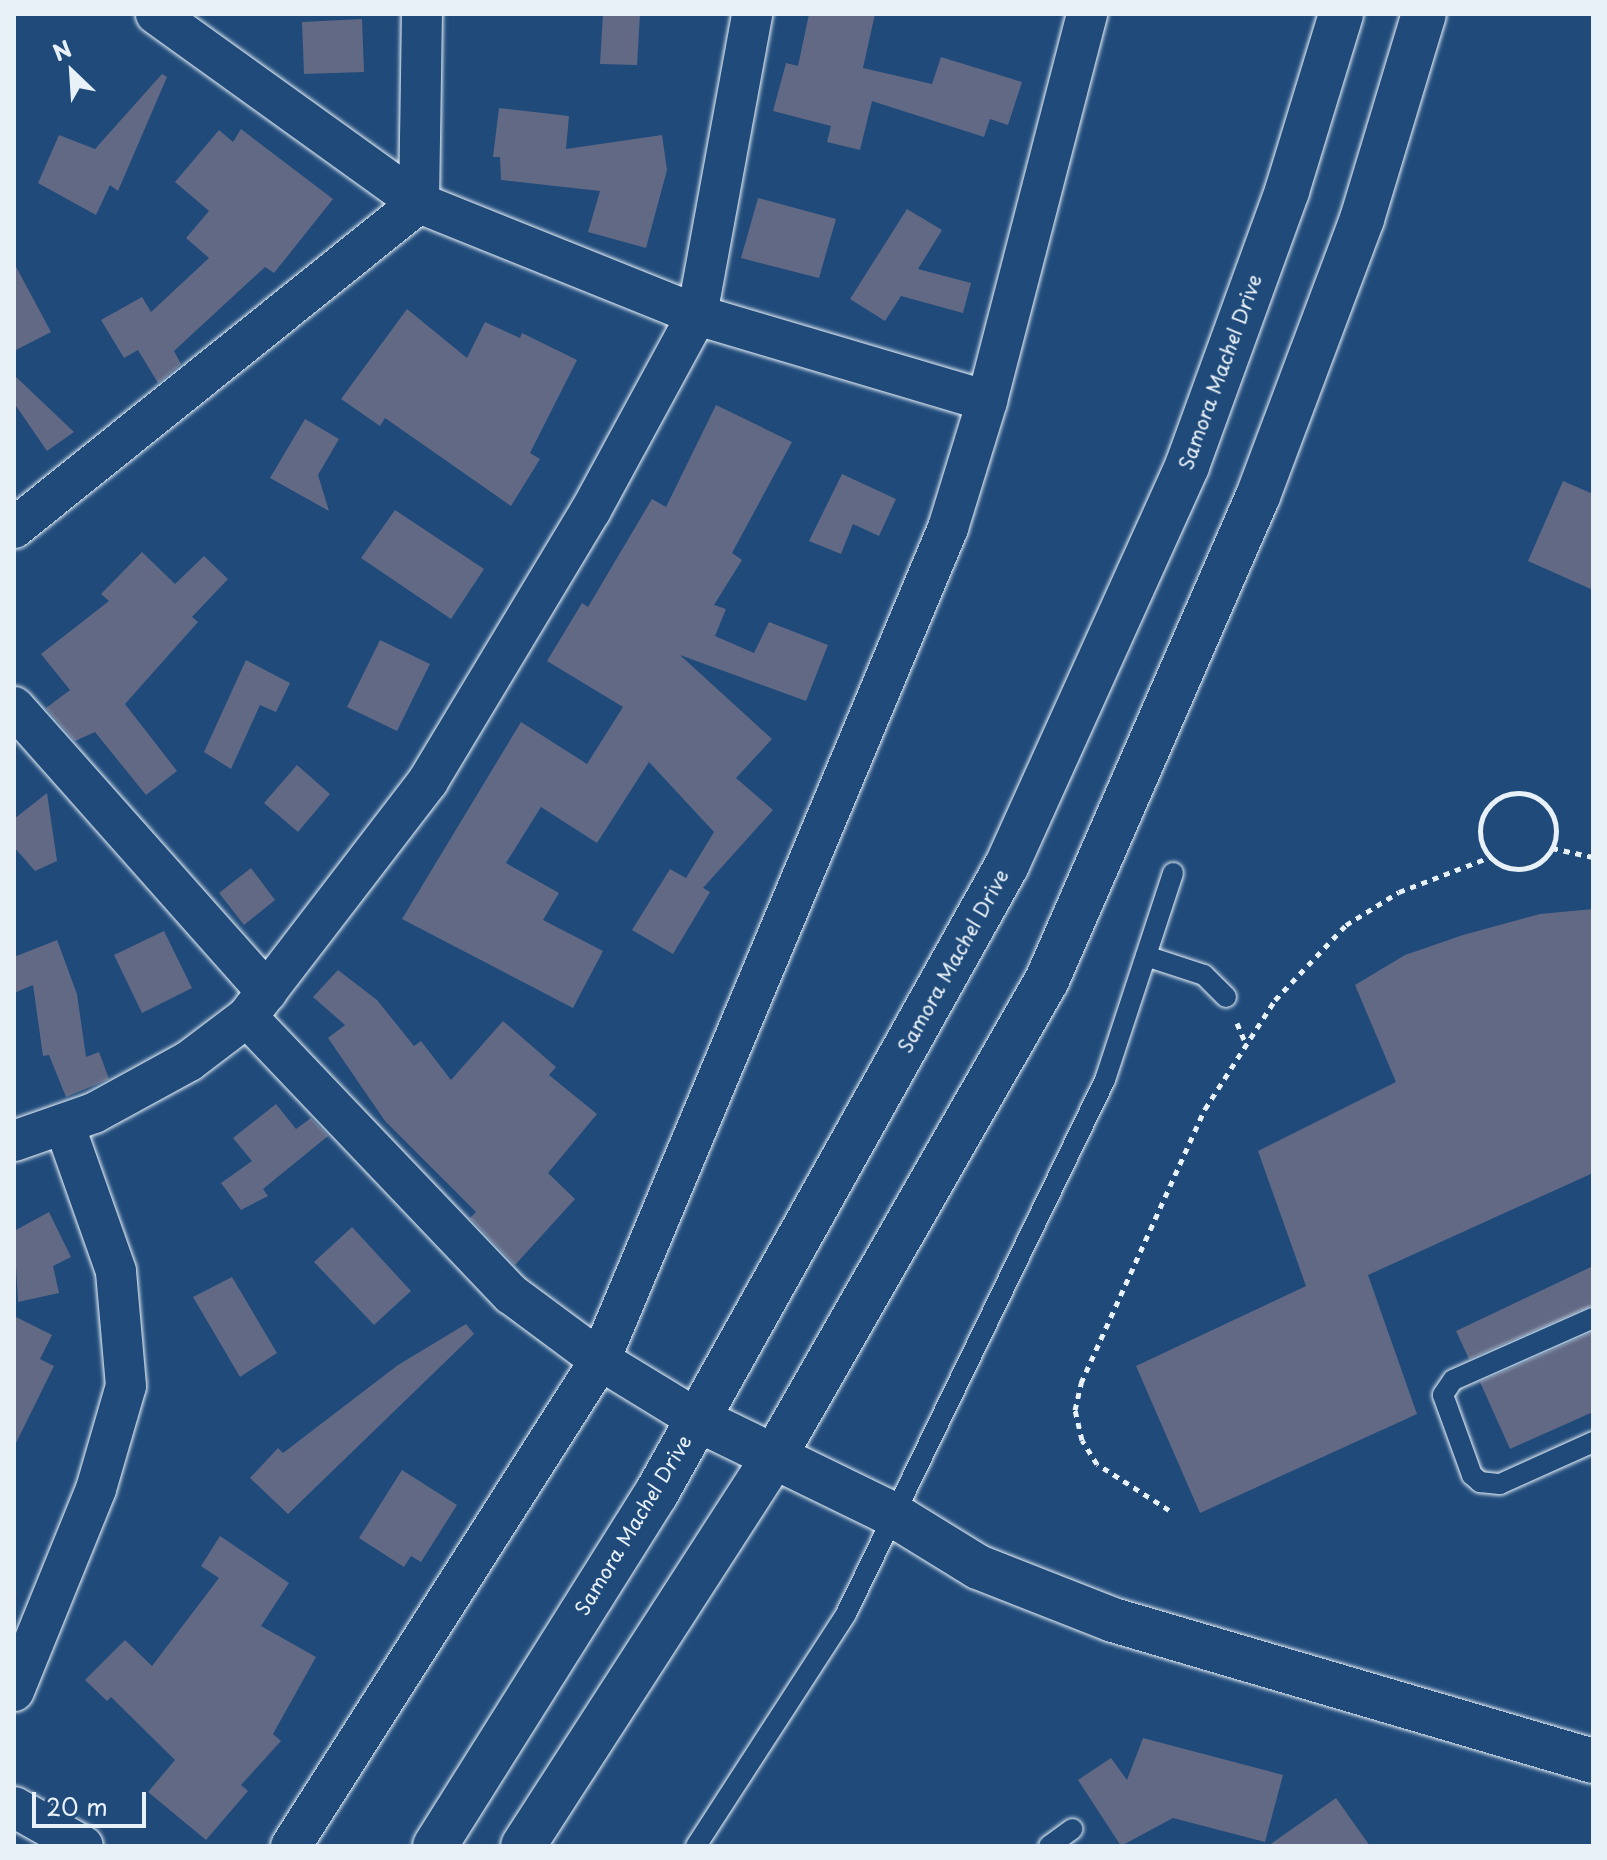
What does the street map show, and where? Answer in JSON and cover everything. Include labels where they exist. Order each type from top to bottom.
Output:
[{"type":"main road","name":"Samora Machel Drive","points":[[435,1846],[656,1494],[695,1418],[1007,865],[1187,466],[1287,191],[1341,14]]},
{"type":"main road","points":[[523,1846],[774,1457],[1047,980],[1258,496],[1362,219],[1424,14]]},
{"type":"main road","points":[[695,1418],[892,1514],[978,1567],[1113,1620],[1593,1761]]},
{"type":"street","points":[[156,14],[419,203],[697,315],[987,401]]},
{"type":"street","points":[[419,203],[422,14]]},
{"type":"street","points":[[14,1141],[94,1113],[189,1061],[257,1004],[428,781],[591,510],[697,315],[752,14]]},
{"type":"street","points":[[291,1846],[600,1360],[948,528],[987,401],[1087,14]]},
{"type":"street","points":[[14,528],[419,203]]},
{"type":"street","points":[[14,707],[257,1004],[511,1294],[600,1360],[695,1418]]},
{"type":"street","points":[[14,1691],[96,1489],[126,1386],[116,1271],[64,1124]]},
{"type":"street","points":[[14,1807],[83,1846]]},
{"type":"lane","points":[[696,1846],[846,1614],[1105,1080],[1173,873]]},
{"type":"lane","points":[[1146,956],[1204,975],[1226,997]]},
{"type":"lane","points":[[1593,1318],[1453,1380],[1443,1395],[1472,1475],[1480,1482],[1500,1484],[1593,1442]]},
{"type":"lane","points":[[1049,1846],[1072,1829]]},
{"type":"path","points":[[1521,793],[1547,806],[1557,834],[1543,860],[1515,869],[1490,857],[1482,844],[1484,815],[1505,795],[1521,793]]},
{"type":"path","points":[[1552,848],[1593,857]]},
{"type":"path","points":[[1169,1510],[1097,1464],[1082,1440],[1075,1410],[1081,1383],[1205,1109],[1275,1000],[1346,925],[1399,892],[1490,857]]},
{"type":"building","points":[[603,14],[640,14],[637,65],[600,64]]},
{"type":"building","points":[[809,14],[875,14],[863,68],[932,84],[941,57],[1022,82],[1008,125],[990,119],[984,137],[872,101],[860,150],[827,142],[831,126],[773,111],[786,63],[798,66]]},
{"type":"building","points":[[362,19],[364,72],[304,74],[302,22]]},
{"type":"building","points":[[162,74],[167,77],[118,191],[110,185],[96,215],[38,183],[59,135],[95,149]]},
{"type":"building","points":[[499,108],[569,116],[566,149],[662,135],[667,170],[646,248],[588,232],[600,191],[501,180],[500,157],[493,157]]},
{"type":"building","points":[[241,129],[333,199],[274,273],[265,267],[174,351],[181,364],[158,383],[138,350],[124,358],[101,320],[142,297],[151,312],[209,258],[186,238],[209,211],[175,182],[219,130],[233,142]]},
{"type":"building","points":[[758,198],[836,219],[819,278],[741,258]]},
{"type":"building","points":[[907,209],[942,230],[918,269],[971,283],[963,313],[901,296],[885,321],[850,299]]},
{"type":"building","points":[[14,263],[51,332],[14,351]]},
{"type":"building","points":[[407,309],[467,358],[485,322],[520,338],[522,333],[577,360],[530,453],[540,459],[511,506],[385,418],[380,426],[341,399]]},
{"type":"building","points":[[14,375],[74,432],[47,451],[14,403]]},
{"type":"building","points":[[716,405],[792,442],[732,553],[742,560],[714,605],[726,609],[715,636],[754,653],[769,622],[828,645],[806,701],[680,655],[772,739],[736,778],[773,810],[703,888],[710,892],[673,954],[632,930],[670,869],[686,878],[714,832],[649,762],[597,843],[541,807],[506,863],[559,893],[543,920],[603,951],[573,1008],[402,919],[521,722],[587,764],[623,707],[547,661],[582,603],[588,607],[652,499],[666,507]]},
{"type":"building","points":[[305,419],[339,439],[318,475],[329,511],[270,478]]},
{"type":"building","points":[[842,474],[896,499],[879,536],[853,524],[841,554],[809,541]]},
{"type":"building","points":[[1563,481],[1593,494],[1593,590],[1528,561]]},
{"type":"building","points":[[395,510],[484,569],[451,619],[361,558]]},
{"type":"building","points":[[142,552],[175,584],[204,556],[228,579],[192,617],[198,622],[125,704],[177,771],[146,795],[95,732],[75,741],[46,708],[70,690],[41,654],[109,601],[101,594]]},
{"type":"building","points":[[380,640],[430,664],[397,731],[347,707]]},
{"type":"building","points":[[246,660],[290,683],[276,712],[260,705],[231,769],[204,752]]},
{"type":"building","points":[[297,765],[330,794],[298,832],[264,803]]},
{"type":"building","points":[[47,793],[57,861],[35,871],[14,847],[14,819]]},
{"type":"building","points":[[251,868],[275,900],[244,925],[219,893]]},
{"type":"building","points":[[1593,909],[1593,1173],[1368,1275],[1417,1414],[1200,1513],[1136,1366],[1306,1286],[1258,1151],[1396,1082],[1355,985],[1405,955],[1463,935],[1540,914]]},
{"type":"building","points":[[164,931],[192,988],[142,1013],[114,955]]},
{"type":"building","points":[[57,940],[77,994],[86,1057],[99,1052],[109,1079],[66,1097],[49,1055],[43,1056],[33,985],[14,993],[14,957]]},
{"type":"building","points":[[338,970],[377,1000],[414,1046],[421,1041],[451,1080],[503,1021],[556,1067],[549,1075],[597,1114],[548,1173],[575,1199],[515,1265],[470,1218],[476,1212],[385,1121],[328,1038],[345,1025],[313,997]]},
{"type":"building","points":[[276,1104],[296,1129],[311,1118],[328,1136],[263,1189],[268,1196],[241,1210],[221,1183],[252,1161],[233,1138]]},
{"type":"building","points":[[49,1212],[71,1257],[53,1266],[59,1293],[18,1302],[14,1231]]},
{"type":"building","points":[[352,1227],[411,1291],[374,1325],[314,1262]]},
{"type":"building","points":[[1593,1266],[1593,1305],[1469,1359],[1456,1331]]},
{"type":"building","points":[[232,1277],[277,1353],[240,1377],[193,1297]]},
{"type":"building","points":[[14,1316],[52,1335],[40,1359],[54,1366],[14,1447]]},
{"type":"building","points":[[466,1324],[474,1334],[288,1514],[250,1478],[278,1448],[283,1453],[398,1365]]},
{"type":"building","points":[[1593,1332],[1593,1412],[1510,1449],[1480,1382]]},
{"type":"building","points":[[402,1470],[457,1505],[421,1562],[411,1556],[404,1567],[359,1538]]},
{"type":"building","points":[[220,1536],[289,1583],[261,1626],[316,1657],[273,1734],[281,1741],[241,1785],[248,1791],[206,1840],[148,1792],[175,1760],[111,1697],[107,1701],[85,1680],[125,1640],[152,1666],[219,1578],[201,1566]]},
{"type":"building","points":[[1143,1738],[1283,1775],[1265,1842],[1173,1818],[1121,1846],[1078,1780],[1111,1758],[1127,1780]]},
{"type":"building","points":[[1336,1798],[1370,1846],[1268,1846]]}]
